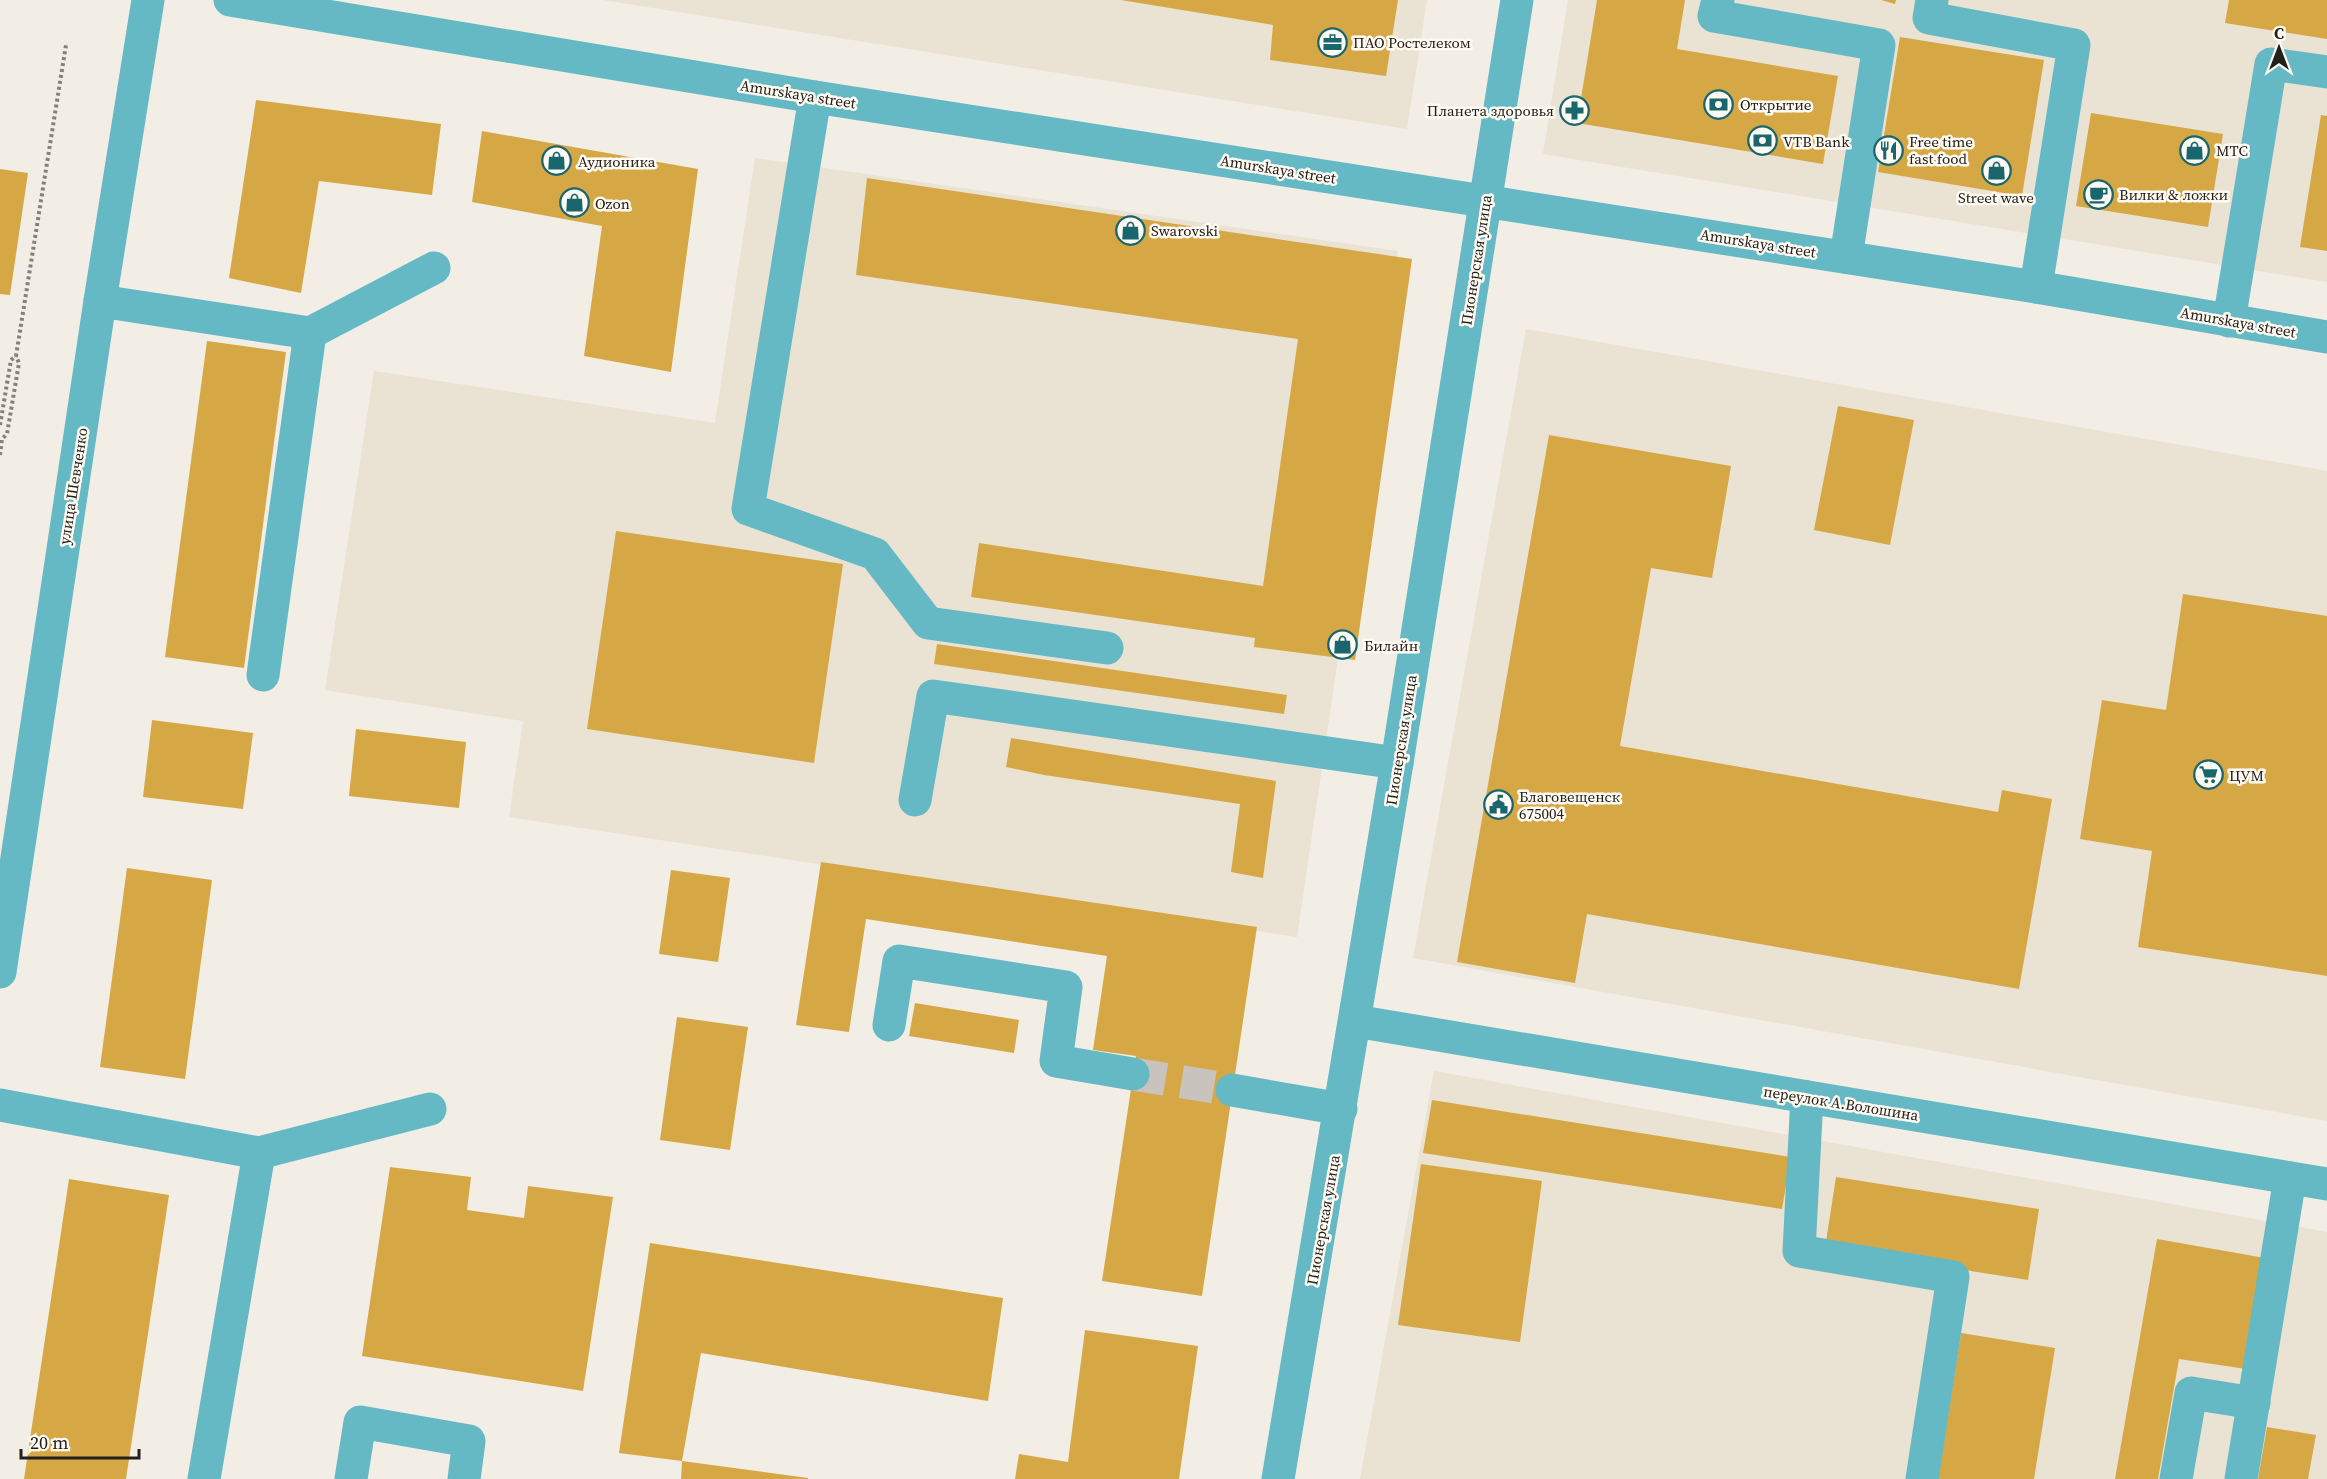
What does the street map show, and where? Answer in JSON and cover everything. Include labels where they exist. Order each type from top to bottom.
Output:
[{"type":"street","name":"улица Шевченко","points":[[0,972],[100,301],[148,0]]},
{"type":"street","name":"Amurskaya street","points":[[230,0],[815,97],[2036,287],[2327,337]]},
{"type":"street","name":"Пионерская улица","points":[[1278,1479],[1397,763],[1517,0]]},
{"type":"street","points":[[1718,0],[1714,16],[1879,45],[1846,257]]},
{"type":"street","points":[[1932,0],[1929,18],[2074,45],[2036,287]]},
{"type":"street","points":[[2229,321],[2271,64],[2327,72]]},
{"type":"street","points":[[815,97],[748,509],[875,554],[928,623],[1107,648]]},
{"type":"street","points":[[100,301],[310,333],[434,268]]},
{"type":"street","points":[[263,675],[310,333]]},
{"type":"street","points":[[915,800],[933,696],[1397,763]]},
{"type":"street","points":[[889,1025],[899,961],[1066,987],[1056,1061],[1133,1074]]},
{"type":"street","name":"переулок А.Волошина","points":[[1355,1021],[2327,1184]]},
{"type":"street","points":[[1232,1090],[1341,1109]]},
{"type":"street","points":[[1807,1097],[1800,1251],[1953,1277],[1922,1479]]},
{"type":"street","points":[[0,1105],[259,1153],[430,1109]]},
{"type":"street","points":[[204,1479],[259,1153]]},
{"type":"street","points":[[2241,1479],[2290,1178]]},
{"type":"street","points":[[2176,1479],[2191,1394],[2254,1403]]},
{"type":"street","points":[[351,1479],[360,1422],[470,1441],[464,1479]]},
{"type":"path","points":[[0,425],[11,360],[15,356],[66,45]]},
{"type":"path","points":[[0,455],[1,437],[7,434],[19,363],[15,356]]},
{"type":"shaded area","points":[[603,0],[1427,0],[1407,129]]},
{"type":"shaded area","points":[[1568,0],[2327,0],[2327,282],[1543,154]]},
{"type":"shaded area","points":[[755,158],[1398,251],[1297,937],[509,817],[523,721],[325,690],[374,371],[715,423]]},
{"type":"shaded area","points":[[1526,329],[2327,471],[2327,1121],[1413,958]]},
{"type":"shaded area","points":[[1434,1071],[2327,1232],[2327,1479],[1360,1479]]},
{"type":"building","name":"ПАО Ростелеком","points":[[1121,0],[1398,0],[1386,76],[1270,60],[1273,25]]},
{"type":"building","points":[[1597,0],[1685,0],[1677,49],[1838,76],[1823,164],[1577,123]]},
{"type":"building","points":[[1881,0],[1896,0],[1895,4]]},
{"type":"building","points":[[2229,0],[2327,0],[2327,39],[2225,23]]},
{"type":"building","points":[[1900,37],[2044,60],[2022,196],[1878,172]]},
{"type":"building","points":[[256,100],[441,124],[432,195],[319,181],[301,293],[229,278]]},
{"type":"building","points":[[2091,113],[2223,134],[2208,227],[2076,206]]},
{"type":"building","points":[[2321,115],[2327,116],[2327,251],[2300,247]]},
{"type":"building","points":[[482,131],[698,169],[671,372],[584,356],[602,226],[472,202]]},
{"type":"building","points":[[0,169],[28,173],[10,295],[0,294]]},
{"type":"building","points":[[867,178],[1412,259],[1355,660],[1254,647],[1255,638],[971,597],[979,543],[1263,586],[1298,339],[856,275]]},
{"type":"building","points":[[207,341],[286,352],[244,668],[165,657]]},
{"type":"building","points":[[1838,406],[1914,420],[1890,545],[1814,530]]},
{"type":"building","points":[[1549,435],[1731,466],[1712,578],[1651,568],[1620,746],[1998,812],[2002,790],[2052,799],[2019,989],[1587,914],[1575,983],[1457,962]]},
{"type":"building","points":[[616,531],[843,564],[814,763],[587,729]]},
{"type":"building","name":"ЦУМ","points":[[2183,594],[2327,616],[2327,976],[2138,947],[2152,851],[2080,839],[2102,700],[2166,710]]},
{"type":"building","points":[[937,644],[1287,695],[1284,714],[934,664]]},
{"type":"building","points":[[152,720],[253,733],[243,809],[143,797]]},
{"type":"building","points":[[356,729],[466,742],[459,808],[349,796]]},
{"type":"building","points":[[1011,738],[1276,781],[1263,878],[1231,872],[1240,804],[1044,775],[1006,767]]},
{"type":"building","points":[[821,862],[1257,927],[1202,1296],[1102,1281],[1136,1056],[1093,1050],[1107,956],[866,919],[849,1032],[796,1025]]},
{"type":"building","points":[[127,868],[212,880],[185,1079],[100,1067]]},
{"type":"building","points":[[671,870],[730,878],[718,962],[659,954]]},
{"type":"building","points":[[915,1003],[1019,1020],[1014,1053],[909,1036]]},
{"type":"building","points":[[677,1017],[748,1027],[730,1150],[660,1140]]},
{"type":"building","points":[[1432,1100],[1791,1157],[1782,1209],[1423,1153]]},
{"type":"building","points":[[1421,1164],[1542,1181],[1520,1342],[1398,1325]]},
{"type":"building","points":[[390,1167],[471,1177],[467,1210],[524,1218],[528,1186],[613,1197],[583,1391],[362,1356]]},
{"type":"building","points":[[1836,1177],[2039,1209],[2028,1280],[1825,1248]]},
{"type":"building","points":[[69,1179],[169,1195],[126,1479],[24,1479]]},
{"type":"building","points":[[2157,1239],[2265,1258],[2246,1369],[2179,1359],[2158,1479],[2115,1479]]},
{"type":"building","points":[[650,1243],[1003,1298],[988,1401],[701,1353],[682,1461],[619,1453]]},
{"type":"building","points":[[1085,1330],[1198,1346],[1179,1479],[1015,1479],[1019,1454],[1068,1462]]},
{"type":"building","points":[[1961,1333],[2055,1348],[2034,1479],[1938,1479]]},
{"type":"building","points":[[2267,1427],[2316,1435],[2308,1479],[2258,1479]]},
{"type":"building","points":[[682,1461],[808,1478],[808,1479],[681,1479]]},
{"type":"tunnel","points":[[1133,1074],[1232,1090]]},
{"type":"place","name":"ПАО Ростелеком","points":[[1332,42]]},
{"type":"place","name":"Открытие","points":[[1719,104]]},
{"type":"place","name":"Планета здоровья","points":[[1575,110]]},
{"type":"place","name":"VTB Bank","points":[[1762,141]]},
{"type":"place","name":"Free time fast food","points":[[1888,150]]},
{"type":"place","name":"МТС","points":[[2195,150]]},
{"type":"place","name":"Аудионика","points":[[557,161]]},
{"type":"place","name":"Street wave","points":[[1996,170]]},
{"type":"place","name":"Вилки & ложки","points":[[2098,194]]},
{"type":"place","name":"Ozon","points":[[574,203]]},
{"type":"place","name":"Swarovski","points":[[1130,230]]},
{"type":"place","name":"Билайн","points":[[1343,645]]},
{"type":"place","name":"ЦУМ","points":[[2208,775]]},
{"type":"place","name":"Благовещенск 675004","points":[[1498,805]]}]
